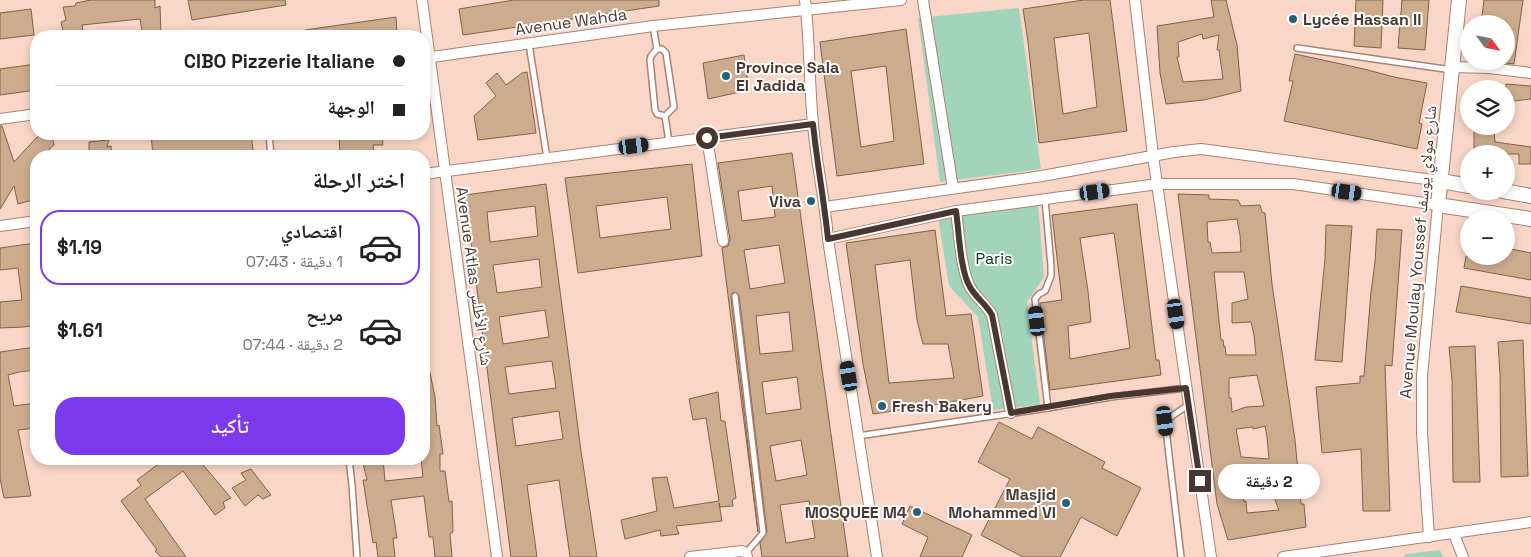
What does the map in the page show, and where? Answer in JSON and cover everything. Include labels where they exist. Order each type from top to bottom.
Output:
[{"type":"street","name":"Avenue Atlas شارع الأطلس","points":[[422,0],[425,30]]},
{"type":"street","points":[[805,0],[818,173],[825,207],[828,239],[877,557]]},
{"type":"street","name":"Avenue Wahda","points":[[430,57],[653,26],[901,0]]},
{"type":"street","points":[[923,0],[953,188]]},
{"type":"street","points":[[1135,0],[1153,156],[1211,557]]},
{"type":"street","name":"Avenue Moulay Youssef شارع مولاي يوسف","points":[[1429,537],[1422,433],[1422,376],[1459,0]]},
{"type":"street","points":[[1453,67],[1489,68],[1531,73]]},
{"type":"street","name":"Avenue Atlas شارع الأطلس","points":[[430,76],[445,171],[497,557]]},
{"type":"street","points":[[0,118],[30,115]]},
{"type":"street","points":[[430,173],[813,124]]},
{"type":"street","points":[[707,138],[723,241]]},
{"type":"street","points":[[825,207],[1042,176],[1201,149],[1460,184]]},
{"type":"street","points":[[828,239],[956,211],[1158,184],[1293,184],[1531,219]]},
{"type":"street","points":[[1515,193],[1531,196]]},
{"type":"street","points":[[956,211],[967,281],[992,315],[1011,413]]},
{"type":"street","points":[[0,226],[30,222]]},
{"type":"street","points":[[1282,557],[1345,553],[1429,537],[1531,522]]},
{"type":"street","points":[[1454,534],[1463,557]]},
{"type":"street","points":[[690,557],[742,550],[747,555]]},
{"type":"lane","points":[[653,26],[657,49]]},
{"type":"lane","points":[[529,43],[547,158]]},
{"type":"lane","points":[[1296,48],[1445,69],[1453,67]]},
{"type":"lane","points":[[657,49],[662,49],[666,53],[674,107],[665,116]]},
{"type":"lane","points":[[657,49],[650,60],[655,110],[657,114],[665,116]]},
{"type":"lane","points":[[665,116],[669,142]]},
{"type":"lane","points":[[1045,199],[1051,276],[1045,291],[1035,299],[1048,408]]},
{"type":"lane","points":[[735,296],[763,533],[747,555]]},
{"type":"lane","points":[[858,436],[1048,408],[1111,396],[1186,388]]},
{"type":"lane","points":[[1181,557],[1165,421],[1188,405]]},
{"type":"lane","points":[[350,465],[357,557]]},
{"type":"green space","points":[[1019,8],[1041,169],[940,182],[918,18]]},
{"type":"green space","name":"Paris","points":[[1038,203],[1044,277],[1027,302],[1040,405],[993,410],[978,317],[949,286],[938,217]]},
{"type":"green space","points":[[1440,550],[1443,557],[1403,557],[1406,554]]},
{"type":"building","points":[[91,0],[155,0],[155,8],[160,6],[161,30],[142,30],[140,19],[82,25],[83,30],[63,30],[61,22],[66,20],[63,7],[75,6],[76,3]]},
{"type":"building","points":[[188,0],[285,0],[286,5],[192,20]]},
{"type":"building","points":[[514,0],[659,0],[659,6],[463,35],[459,9]]},
{"type":"building","points":[[1084,0],[1110,0],[1127,131],[1039,143],[1023,9]],"holes":[[[1089,33],[1097,107],[1063,114],[1054,38]]]},
{"type":"building","points":[[1211,0],[1226,0],[1237,45],[1241,91],[1204,100],[1166,104],[1160,73],[1157,26],[1214,17]],"holes":[[[1202,34],[1203,39],[1219,35],[1217,50],[1219,50],[1223,79],[1183,82],[1177,57],[1179,57],[1178,42]]]},
{"type":"building","points":[[1356,0],[1383,0],[1381,48],[1354,46]]},
{"type":"building","points":[[1402,0],[1429,0],[1425,50],[1398,48]]},
{"type":"building","points":[[1484,0],[1523,0],[1515,57],[1515,15],[1482,15]]},
{"type":"building","points":[[31,9],[33,30],[30,30],[30,35],[0,39],[0,13]]},
{"type":"building","points":[[396,17],[397,30],[305,30]]},
{"type":"building","points":[[906,29],[924,164],[837,176],[820,42]],"holes":[[[886,66],[894,141],[861,147],[851,71]]]},
{"type":"building","points":[[1295,54],[1427,83],[1419,123],[1422,124],[1417,149],[1284,121],[1293,81],[1289,81]]},
{"type":"building","name":"Province Sala El Jadida","points":[[744,55],[749,90],[708,99],[703,63]]},
{"type":"building","points":[[30,65],[30,91],[0,95],[0,69]]},
{"type":"building","points":[[527,72],[536,133],[478,140],[474,116],[496,96],[486,83],[497,73],[506,85],[522,73]]},
{"type":"building","points":[[1515,85],[1531,86],[1531,99],[1515,101]]},
{"type":"building","points":[[0,126],[2,126],[14,162],[34,140],[53,140],[54,145],[49,150],[30,150],[30,201],[18,204],[14,186],[0,209]]},
{"type":"building","points":[[1474,135],[1494,135],[1495,142],[1531,147],[1531,164],[1519,164],[1519,154],[1515,154],[1515,145],[1474,145]]},
{"type":"building","points":[[109,140],[107,147],[111,146],[111,150],[89,150],[89,142]]},
{"type":"building","points":[[152,140],[252,140],[253,150],[152,150]]},
{"type":"building","points":[[339,140],[383,140],[383,145],[373,145],[374,150],[340,150]]},
{"type":"building","points":[[792,153],[848,557],[762,557],[760,543],[767,532],[739,295],[735,292],[732,293],[731,297],[758,532],[722,248],[728,246],[730,240],[718,163]],"holes":[[[772,186],[775,217],[742,221],[738,191]],[[779,245],[785,283],[750,289],[744,250]],[[789,312],[793,351],[760,354],[756,316]],[[797,377],[801,409],[766,414],[762,382]],[[801,440],[807,475],[776,481],[770,446]],[[809,501],[815,538],[786,543],[780,505]]]},
{"type":"building","points":[[692,164],[702,256],[578,273],[565,178]],"holes":[[[667,197],[671,229],[600,238],[596,206]]]},
{"type":"building","points":[[546,184],[597,557],[570,557],[559,480],[527,485],[537,557],[511,557],[465,195]],"holes":[[[535,206],[538,236],[490,242],[487,212]],[[539,259],[542,287],[497,293],[493,265]],[[545,310],[549,337],[503,344],[499,317]],[[552,361],[556,388],[509,394],[505,367]],[[559,411],[563,439],[516,446],[512,418]]]},
{"type":"building","points":[[1178,194],[1209,195],[1209,199],[1238,200],[1241,206],[1260,205],[1262,212],[1265,213],[1272,284],[1295,440],[1301,504],[1304,504],[1306,527],[1228,540],[1217,504]],"holes":[[[1237,219],[1241,252],[1212,253],[1210,242],[1208,242],[1207,222]],[[1214,272],[1244,272],[1248,299],[1232,303],[1232,323],[1251,322],[1256,355],[1226,355],[1225,346],[1223,340],[1221,340]],[[1257,375],[1264,406],[1246,407],[1232,412],[1231,398],[1229,398],[1229,378]],[[1265,426],[1269,459],[1241,457],[1236,429],[1253,427],[1253,429]],[[1272,478],[1275,500],[1279,510],[1247,513],[1242,485]]]},
{"type":"building","points":[[1137,204],[1156,360],[1159,360],[1161,375],[1050,390],[1040,303],[1062,300],[1052,215]],"holes":[[[1114,233],[1130,348],[1070,359],[1068,326],[1091,322],[1080,238]]]},
{"type":"building","points":[[1326,225],[1352,226],[1342,362],[1315,360],[1325,259]]},
{"type":"building","points":[[1377,229],[1402,230],[1392,366],[1385,365],[1390,511],[1363,511],[1361,449],[1322,453],[1316,387],[1360,383],[1360,376],[1364,376]]},
{"type":"building","points":[[935,230],[946,316],[971,314],[983,396],[873,414],[863,364],[846,243]],"holes":[[[910,260],[917,320],[923,344],[948,344],[954,378],[889,383],[875,265]]]},
{"type":"building","points":[[30,244],[30,326],[0,328],[0,302],[22,300],[18,268],[0,270],[0,248]]},
{"type":"building","points":[[1515,250],[1531,253],[1531,280],[1464,268],[1464,265],[1515,265]]},
{"type":"building","points":[[1461,286],[1531,298],[1531,324],[1456,312]]},
{"type":"building","points":[[1523,340],[1528,476],[1501,477],[1498,342]]},
{"type":"building","points":[[1475,346],[1480,482],[1453,482],[1452,380],[1449,347]]},
{"type":"building","points":[[30,348],[30,371],[8,375],[14,406],[30,404],[30,429],[18,430],[31,496],[4,498],[0,478],[0,352]]},
{"type":"building","points":[[430,373],[435,397],[437,426],[439,425],[443,454],[440,454],[440,471],[445,471],[449,502],[452,501],[453,532],[450,534],[452,557],[435,557],[433,537],[429,537],[424,496],[391,500],[397,538],[393,538],[395,557],[378,557],[376,542],[373,543],[363,480],[367,480],[363,465],[384,465],[385,481],[423,477],[422,465],[430,465]]},
{"type":"building","points":[[718,392],[721,421],[725,421],[736,498],[732,500],[733,506],[720,507],[719,503],[722,521],[676,526],[679,534],[661,536],[660,530],[625,539],[621,520],[657,511],[652,478],[667,477],[674,508],[719,501],[706,418],[693,420],[689,399]]},
{"type":"building","name":"Masjid Mohammed VI","points":[[999,422],[1032,439],[1038,427],[1105,462],[1102,468],[1141,488],[1117,536],[1081,517],[1060,557],[1023,557],[981,535],[1010,479],[978,462]]},
{"type":"building","points":[[157,465],[203,465],[231,498],[223,502],[225,508],[215,515],[183,471],[145,499],[186,557],[161,557],[121,501],[141,485],[137,480]]},
{"type":"building","points":[[251,469],[271,495],[263,499],[258,495],[245,506],[232,488],[246,480],[241,473]]},
{"type":"building","points":[[910,506],[972,535],[962,557],[920,557],[928,537],[902,524]]},
{"type":"place","name":"Lycée Hassan II","points":[[1293,19]]},
{"type":"place","name":"Province Sala El Jadida","points":[[726,76]]},
{"type":"place","name":"Viva","points":[[811,201]]},
{"type":"place","name":"Fresh Bakery","points":[[882,406]]},
{"type":"place","name":"Masjid Mohammed VI","points":[[1066,503]]},
{"type":"place","name":"MOSQUEE M4","points":[[917,512]]},
{"type":"route","points":[[707,138],[813,124],[828,239],[956,211],[965,275],[974,293],[992,315],[1011,413],[1111,396],[1186,388],[1200,481]]}]
